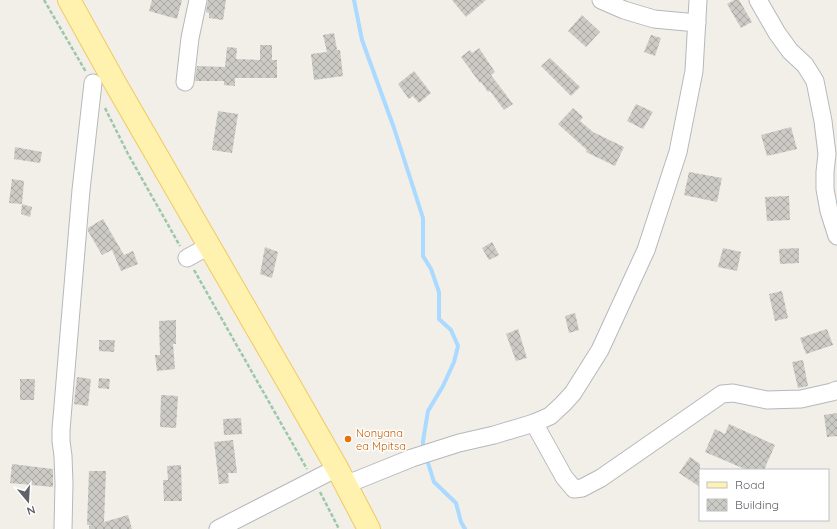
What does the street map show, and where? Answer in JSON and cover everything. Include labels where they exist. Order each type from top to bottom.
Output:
[{"type":"main road","points":[[69,0],[115,83],[289,384],[369,529]]},
{"type":"street","points":[[185,82],[190,38],[198,0]]},
{"type":"street","points":[[601,0],[624,10],[654,19],[697,24]]},
{"type":"street","points":[[218,529],[341,477],[419,456],[459,443],[534,424],[550,416],[573,393],[600,350],[646,250],[678,152],[694,71],[698,0]]},
{"type":"street","points":[[758,0],[777,33],[790,51],[805,65],[815,81],[823,121],[827,154],[825,189],[829,211],[837,236]]},
{"type":"street","points":[[63,529],[64,484],[61,430],[81,190],[93,83]]},
{"type":"street","points":[[187,258],[209,246]]},
{"type":"street","points":[[534,424],[564,477],[574,489],[582,488],[602,478],[722,394],[733,393],[767,400],[801,399],[837,390]]},
{"type":"building","points":[[152,0],[182,0],[177,19],[149,11]]},
{"type":"building","points":[[208,0],[226,0],[223,20],[209,18],[209,13],[206,12]]},
{"type":"building","points":[[452,0],[486,0],[466,17]]},
{"type":"building","points":[[734,0],[739,0],[752,22],[741,28],[727,4]]},
{"type":"building","points":[[582,15],[600,32],[586,47],[568,31]]},
{"type":"building","points":[[334,33],[337,50],[340,50],[343,76],[314,80],[311,54],[327,52],[323,35]]},
{"type":"building","points":[[651,35],[661,38],[655,56],[644,52]]},
{"type":"building","points":[[260,45],[272,45],[272,60],[277,60],[277,78],[235,78],[235,86],[224,85],[224,81],[195,81],[197,66],[225,67],[227,47],[237,48],[236,59],[260,60]]},
{"type":"building","points":[[479,48],[495,72],[491,75],[513,104],[504,110],[490,91],[488,92],[481,82],[480,83],[461,57],[470,50],[472,53]]},
{"type":"building","points":[[550,58],[580,87],[571,96],[541,66]]},
{"type":"building","points":[[414,71],[431,93],[419,103],[413,96],[409,99],[398,84]]},
{"type":"building","points":[[636,104],[653,112],[643,129],[627,121]]},
{"type":"building","points":[[573,108],[583,117],[580,121],[593,132],[624,147],[615,166],[586,152],[587,150],[558,124]]},
{"type":"building","points":[[218,111],[238,114],[232,153],[212,150]]},
{"type":"building","points":[[791,127],[797,149],[767,156],[761,135]]},
{"type":"building","points":[[15,147],[42,152],[40,163],[14,159]]},
{"type":"building","points":[[689,172],[722,178],[717,202],[684,195]]},
{"type":"building","points":[[12,179],[24,181],[22,204],[9,203]]},
{"type":"building","points":[[789,196],[790,220],[767,221],[765,197]]},
{"type":"building","points":[[22,204],[32,207],[30,217],[21,214]]},
{"type":"building","points":[[103,219],[124,255],[133,251],[138,264],[121,271],[112,250],[102,255],[88,231],[88,228]]},
{"type":"building","points":[[492,242],[499,255],[489,260],[482,248]]},
{"type":"building","points":[[265,247],[278,252],[272,278],[260,274]]},
{"type":"building","points":[[723,248],[741,252],[737,271],[718,267]]},
{"type":"building","points":[[799,248],[799,263],[780,264],[779,249]]},
{"type":"building","points":[[782,291],[788,318],[775,321],[769,294]]},
{"type":"building","points":[[575,313],[579,330],[569,333],[565,316]]},
{"type":"building","points":[[176,320],[176,344],[173,344],[175,369],[157,371],[155,355],[160,355],[159,321]]},
{"type":"building","points":[[518,329],[527,358],[516,361],[506,334]]},
{"type":"building","points":[[827,329],[833,345],[806,354],[800,338]]},
{"type":"building","points":[[99,340],[115,340],[114,352],[99,351]]},
{"type":"building","points":[[803,360],[808,386],[798,388],[792,362]]},
{"type":"building","points":[[77,377],[91,379],[88,406],[74,404]]},
{"type":"building","points":[[99,378],[110,379],[109,389],[98,388]]},
{"type":"building","points":[[20,379],[35,379],[34,400],[20,400]]},
{"type":"building","points":[[161,395],[178,396],[176,428],[160,427]]},
{"type":"building","points":[[837,413],[837,436],[827,437],[824,415]]},
{"type":"building","points":[[241,418],[242,434],[224,435],[223,419]]},
{"type":"building","points":[[729,424],[775,445],[764,469],[745,469],[705,452],[715,429],[725,434]]},
{"type":"building","points":[[233,440],[237,473],[228,473],[229,483],[219,484],[214,442]]},
{"type":"building","points":[[690,457],[700,464],[699,486],[679,473]]},
{"type":"building","points":[[12,464],[53,469],[53,487],[10,483]]},
{"type":"building","points":[[181,465],[182,501],[164,501],[163,480],[168,480],[167,466]]},
{"type":"building","points":[[89,471],[106,471],[104,522],[128,515],[132,529],[89,529],[89,526],[92,525],[87,525]]},
{"type":"waterway","points":[[354,0],[362,40],[394,128],[423,218],[423,256],[431,269],[439,292],[439,319],[451,330],[458,346],[454,362],[443,386],[428,411],[423,448]]},
{"type":"waterway","points":[[428,463],[434,482],[456,503],[461,522],[465,529]]},
{"type":"place","name":"Nonyana ea Mpitsa","points":[[348,439]]}]
